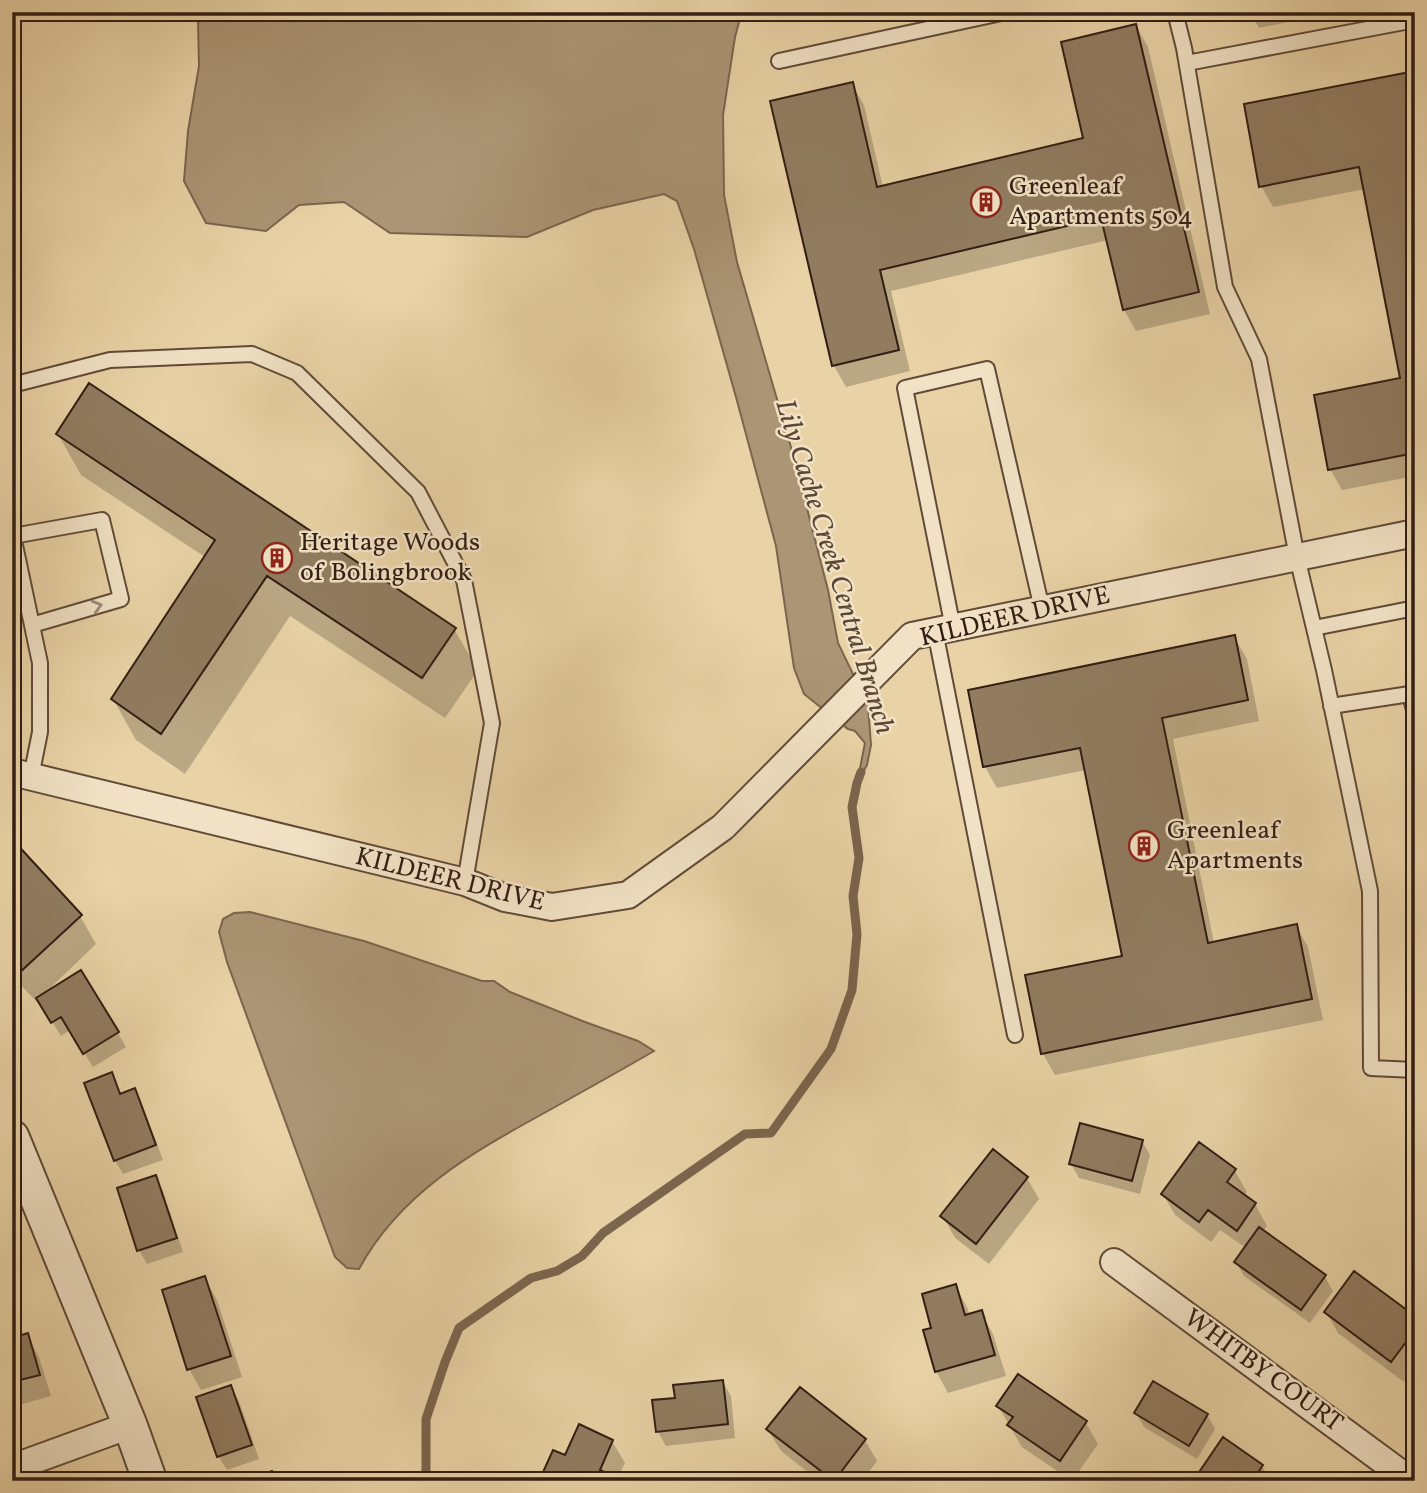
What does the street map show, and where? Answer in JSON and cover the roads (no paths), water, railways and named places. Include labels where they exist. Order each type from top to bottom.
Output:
[{"type":"street","name":"KILDEER DRIVE","points":[[22,774],[465,882],[505,898],[552,907],[628,895],[723,827],[912,636],[1415,533]]},
{"type":"street","points":[[12,1137],[130,1424],[150,1481]]},
{"type":"street","name":"WHITBY COURT","points":[[1114,1262],[1411,1481]]},
{"type":"street","points":[[12,1468],[130,1424]]},
{"type":"lane","points":[[779,61],[1006,12]]},
{"type":"lane","points":[[1175,12],[1187,63],[1226,287],[1259,359],[1297,557],[1370,891],[1371,1068],[1415,1070]]},
{"type":"lane","points":[[1187,63],[1415,20]]},
{"type":"lane","points":[[12,385],[110,360],[251,354],[297,373],[418,492],[464,580],[492,723],[465,882]]},
{"type":"lane","points":[[1015,1035],[944,630],[905,388],[987,369],[1042,609]]},
{"type":"lane","points":[[22,774],[40,732],[40,663],[32,625],[13,534],[102,520],[121,599],[32,625]]},
{"type":"lane","points":[[1314,628],[1415,608]]},
{"type":"lane","points":[[1331,706],[1410,694],[1415,714]]},
{"type":"waterway","name":"Lily Cache Creek Central Branch","points":[[426,1481],[426,1419],[459,1328],[531,1278],[557,1271],[582,1256],[603,1233],[745,1134],[771,1133],[831,1049],[852,990],[857,934],[853,896],[859,858],[852,807],[861,772]]},
{"type":"place","name":"Greenleaf Apartments 504","points":[[986,202]]},
{"type":"place","name":"Heritage Woods of Bolingbrook","points":[[277,558]]},
{"type":"place","name":"Greenleaf Apartments","points":[[1144,846]]}]
